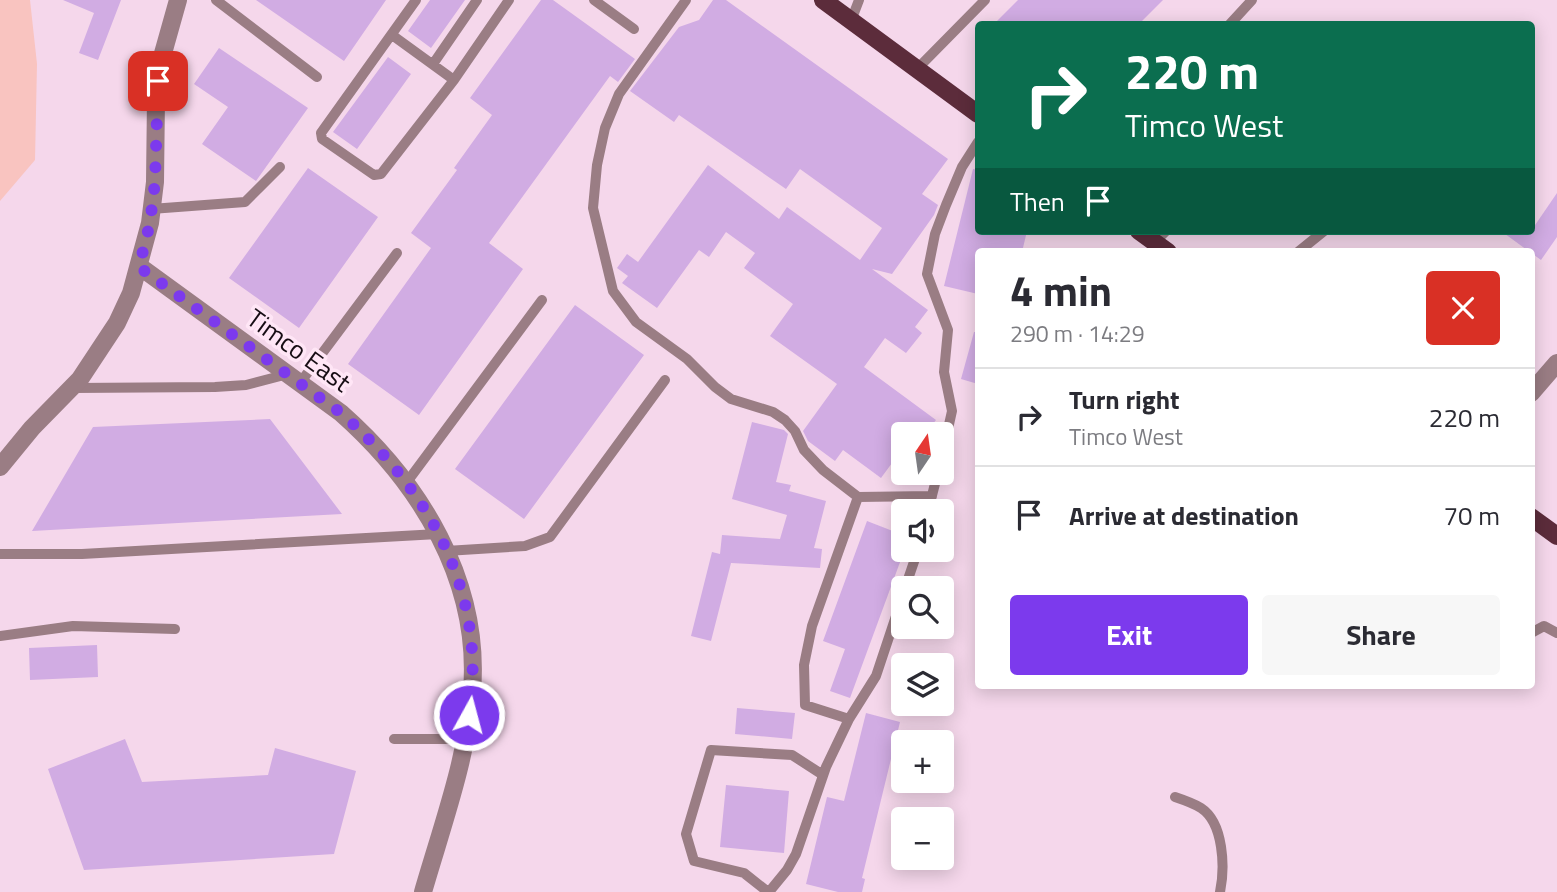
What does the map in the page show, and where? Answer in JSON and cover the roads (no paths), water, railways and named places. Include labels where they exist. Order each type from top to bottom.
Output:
[{"type":"main road","points":[[823,0],[975,112]]},
{"type":"main road","points":[[1535,520],[1557,536]]},
{"type":"street","points":[[0,467],[100,352],[131,293],[152,209],[156,97],[160,64],[178,0]]},
{"type":"street","name":"Timco East","points":[[139,267],[341,413],[370,438],[407,482],[446,551],[462,592],[470,629],[472,692],[462,757],[423,892]]},
{"type":"street","points":[[1535,388],[1557,363]]},
{"type":"lane","points":[[216,0],[317,77]]},
{"type":"lane","points":[[416,0],[321,134],[322,139],[370,173],[381,174],[454,80],[509,0]]},
{"type":"lane","points":[[433,64],[477,0]]},
{"type":"lane","points":[[594,0],[634,29]]},
{"type":"lane","points":[[686,0],[619,94],[605,128],[597,165],[593,208],[613,291],[636,322],[687,359],[715,387],[732,399],[773,412],[785,420],[795,431],[804,450],[823,470],[858,497],[932,496]]},
{"type":"lane","points":[[851,20],[859,0]]},
{"type":"lane","points":[[917,69],[985,0]]},
{"type":"lane","points":[[1233,21],[1252,0]]},
{"type":"lane","points":[[392,35],[454,80]]},
{"type":"lane","points":[[950,422],[953,411],[944,372],[948,330],[927,274],[935,234],[962,167],[975,147]]},
{"type":"lane","points":[[152,209],[245,202],[280,167]]},
{"type":"lane","points":[[1303,248],[1319,235]]},
{"type":"lane","points":[[71,388],[215,387],[294,379],[397,253]]},
{"type":"lane","points":[[407,482],[542,300]]},
{"type":"lane","points":[[446,551],[525,546],[550,537],[665,380]]},
{"type":"lane","points":[[931,499],[935,485]]},
{"type":"lane","points":[[849,719],[805,705],[804,665],[812,626],[858,497]]},
{"type":"lane","points":[[0,554],[82,554],[438,534]]},
{"type":"lane","points":[[0,636],[73,626],[175,629]]},
{"type":"lane","points":[[1535,631],[1544,626],[1557,633]]},
{"type":"lane","points":[[823,775],[792,755],[711,750],[686,834],[694,861],[744,873],[768,892],[787,870],[796,854],[823,775],[849,719],[876,676],[891,631]]},
{"type":"lane","points":[[394,739],[465,739]]},
{"type":"lane","points":[[1175,797],[1203,809],[1217,828],[1224,859],[1220,892]]}]
